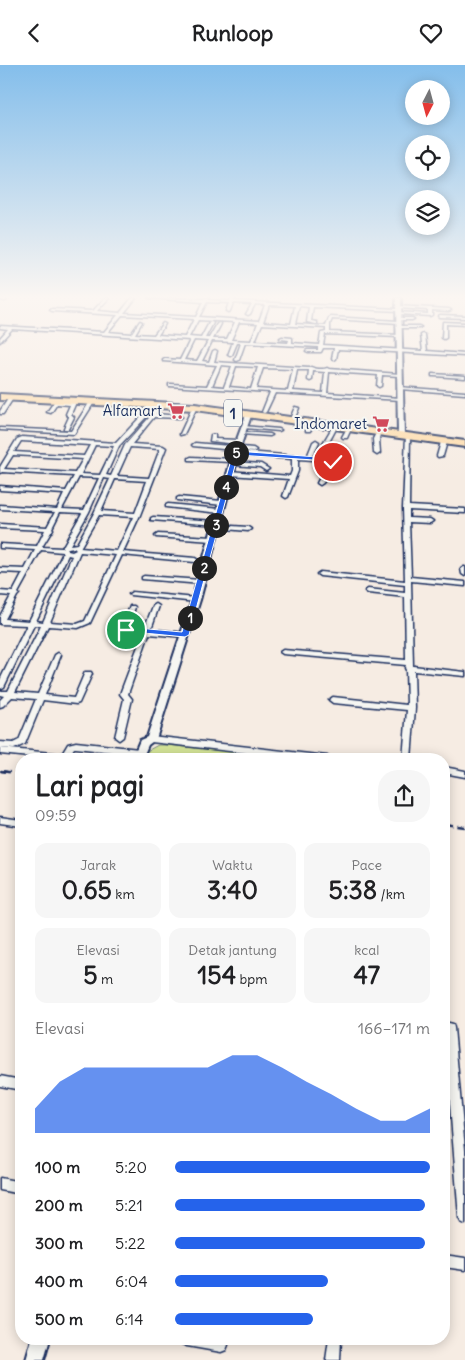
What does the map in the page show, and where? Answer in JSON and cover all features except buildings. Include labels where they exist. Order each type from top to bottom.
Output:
[{"type":"highway","name":"1","points":[[0,396],[74,402],[93,401],[195,407],[249,414],[310,427],[335,427],[347,433],[378,433],[465,444]]},
{"type":"highway","name":"1","points":[[0,396],[152,402],[292,419],[465,444]]},
{"type":"main road","points":[[399,358],[400,399],[404,436]]},
{"type":"main road","points":[[139,753],[144,743],[151,739],[185,635],[230,473],[249,414]]},
{"type":"main road","points":[[35,1360],[39,1345]]},
{"type":"street","points":[[211,363],[213,358]]},
{"type":"street","points":[[226,388],[237,358]]},
{"type":"street","points":[[165,360],[211,363],[236,362],[261,366],[400,375]]},
{"type":"street","points":[[280,367],[282,360]]},
{"type":"street","points":[[209,387],[220,363]]},
{"type":"street","points":[[253,390],[261,366]]},
{"type":"street","points":[[290,393],[295,368]]},
{"type":"street","points":[[310,380],[311,368]]},
{"type":"street","points":[[325,395],[327,369]]},
{"type":"street","points":[[379,386],[380,373]]},
{"type":"street","points":[[434,375],[465,377]]},
{"type":"street","points":[[444,376],[447,384]]},
{"type":"street","points":[[171,385],[400,399]]},
{"type":"street","points":[[400,389],[465,393]]},
{"type":"street","points":[[264,411],[273,391]]},
{"type":"street","points":[[2,413],[12,397]]},
{"type":"street","points":[[370,406],[371,398]]},
{"type":"street","points":[[0,429],[73,433],[93,401]]},
{"type":"street","points":[[49,411],[56,403],[74,402],[68,414],[72,417],[66,428]]},
{"type":"street","points":[[0,687],[117,445],[155,404]]},
{"type":"street","points":[[0,705],[10,694],[45,625],[77,550],[114,478],[128,445],[154,415],[155,404]]},
{"type":"street","points":[[182,434],[195,407]]},
{"type":"street","points":[[292,419],[297,408]]},
{"type":"street","points":[[146,414],[180,417]]},
{"type":"street","points":[[326,443],[335,427]]},
{"type":"street","points":[[0,462],[20,430]]},
{"type":"street","points":[[243,430],[279,430]]},
{"type":"street","points":[[243,430],[270,435]]},
{"type":"street","points":[[377,453],[376,439],[378,433]]},
{"type":"street","points":[[213,436],[212,440],[266,469]]},
{"type":"street","points":[[404,436],[411,708],[407,753]]},
{"type":"street","points":[[117,445],[23,439],[19,440],[0,471],[151,480]]},
{"type":"street","points":[[440,456],[444,442]]},
{"type":"street","points":[[94,443],[0,621],[78,626],[88,622],[137,515],[164,448],[128,445]]},
{"type":"street","points":[[309,458],[316,443]]},
{"type":"street","points":[[195,445],[236,453],[333,460],[320,483]]},
{"type":"street","points":[[11,453],[86,459]]},
{"type":"street","points":[[191,459],[236,453],[282,453]]},
{"type":"street","points":[[286,497],[292,478],[295,457]]},
{"type":"street","points":[[230,473],[292,478]]},
{"type":"street","points":[[0,488],[68,493]]},
{"type":"street","points":[[179,499],[221,507]]},
{"type":"street","points":[[168,506],[221,507]]},
{"type":"street","points":[[0,507],[86,512]]},
{"type":"street","points":[[406,508],[465,511]]},
{"type":"street","points":[[97,513],[137,515]]},
{"type":"street","points":[[152,519],[248,529]]},
{"type":"street","points":[[406,520],[430,521]]},
{"type":"street","points":[[0,526],[50,529]]},
{"type":"street","points":[[158,536],[212,539]]},
{"type":"street","points":[[0,546],[120,553],[195,560]]},
{"type":"street","points":[[0,570],[28,571]]},
{"type":"street","points":[[320,574],[465,584]]},
{"type":"street","points":[[144,579],[201,582]]},
{"type":"street","points":[[368,591],[408,595]]},
{"type":"street","points":[[0,593],[16,593]]},
{"type":"street","points":[[132,594],[196,600]]},
{"type":"street","points":[[119,737],[128,699],[124,694],[156,606]]},
{"type":"street","points":[[132,607],[125,629],[185,635]]},
{"type":"street","points":[[283,652],[465,674]]},
{"type":"street","points":[[0,745],[17,745],[22,742],[58,655]]},
{"type":"street","points":[[0,693],[77,701],[88,674]]},
{"type":"street","points":[[334,701],[411,708]]},
{"type":"street","points":[[151,739],[274,753]]},
{"type":"street","points":[[66,753],[70,747],[76,745],[126,753]]},
{"type":"street","points":[[0,751],[20,753]]},
{"type":"street","points":[[450,771],[465,774]]},
{"type":"street","points":[[0,820],[15,822]]},
{"type":"street","points":[[450,1040],[465,1218]]},
{"type":"street","points":[[0,1081],[15,1084]]},
{"type":"street","points":[[0,1184],[15,1187]]},
{"type":"street","points":[[450,1262],[465,1265]]},
{"type":"street","points":[[333,1360],[334,1345]]},
{"type":"green space","points":[[158,745],[168,745],[236,752],[145,753]]},
{"type":"railway","points":[[3,771],[10,772]]},
{"type":"railway","points":[[3,771],[15,773]]},
{"type":"railway","points":[[450,825],[465,827]]},
{"type":"place","name":"Alfamart","points":[[176,411]]},
{"type":"place","name":"Indomaret","points":[[381,424]]},
{"type":"route","points":[[126,630],[185,635],[236,453],[333,460],[333,462]]}]
